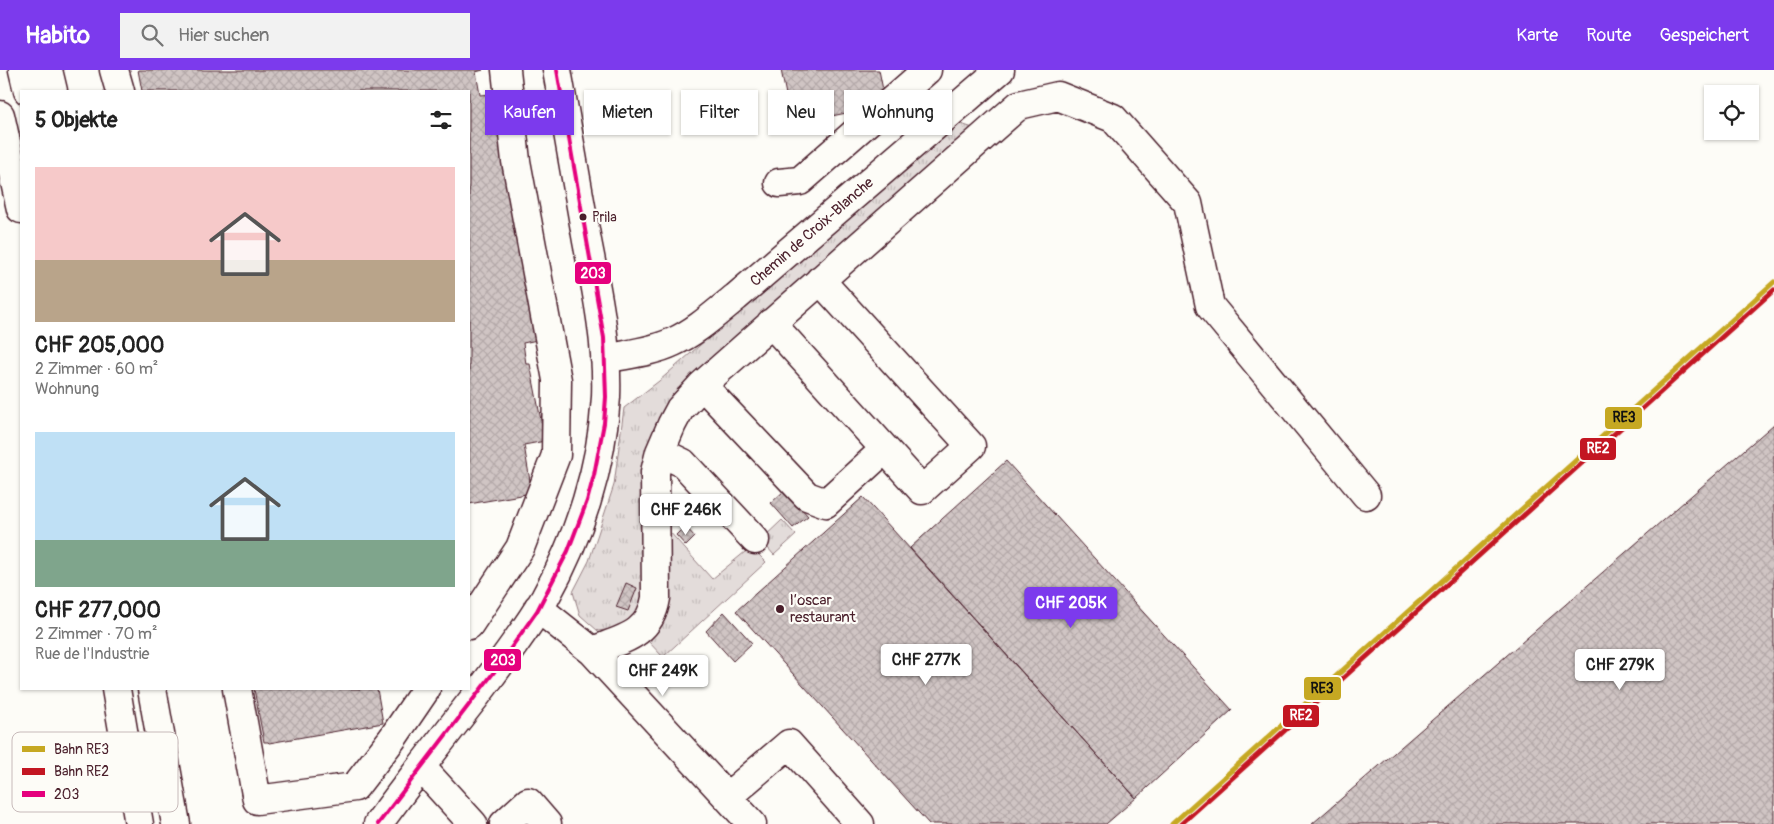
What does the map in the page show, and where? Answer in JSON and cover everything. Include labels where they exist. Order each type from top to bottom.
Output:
[{"type":"main road","points":[[23,70],[28,90]]},
{"type":"main road","points":[[48,70],[53,90]]},
{"type":"main road","points":[[114,70],[120,90]]},
{"type":"main road","points":[[470,623],[520,548],[556,455],[557,380],[516,161],[506,70]]},
{"type":"main road","points":[[378,824],[505,658],[538,608],[566,556],[589,491],[602,434],[606,398],[604,359],[599,304],[557,70]]},
{"type":"main road","points":[[779,183],[800,181],[927,70]]},
{"type":"main road","name":"Chemin de Croix-Blanche","points":[[604,359],[648,351],[672,343],[695,330],[1000,70]]},
{"type":"main road","points":[[592,651],[634,635],[647,621],[654,608],[656,598],[655,472],[660,452],[680,409],[702,385],[771,323],[1019,105],[1058,96],[1113,118],[1188,203],[1210,306],[1366,495]]},
{"type":"main road","points":[[0,115],[20,204]]},
{"type":"main road","points":[[771,323],[922,490],[971,446],[820,280]]},
{"type":"main road","points":[[702,385],[807,496],[826,503],[885,449]]},
{"type":"main road","points":[[660,452],[683,463],[755,540]]},
{"type":"main road","points":[[538,608],[592,651],[752,824]]},
{"type":"main road","points":[[116,690],[123,732]]},
{"type":"main road","points":[[152,690],[160,732]]},
{"type":"main road","points":[[169,690],[176,732]]},
{"type":"main road","points":[[237,690],[257,800],[355,787],[392,739],[425,690]]},
{"type":"main road","points":[[727,797],[789,744],[860,824]]},
{"type":"main road","points":[[178,747],[188,812],[188,824]]},
{"type":"main road","points":[[421,767],[473,824]]},
{"type":"main road","points":[[504,824],[528,802],[547,824]]},
{"type":"green space","points":[[955,122],[976,129],[683,388],[639,611],[621,628],[598,631],[580,615],[573,592],[589,561],[614,485],[624,408],[659,381],[940,135],[952,135],[952,125]]},
{"type":"green space","points":[[782,520],[796,535],[774,555],[761,540]]},
{"type":"green space","points":[[668,530],[712,579],[751,547],[766,562],[663,657],[647,640],[665,620],[670,599]]},
{"type":"building","points":[[138,70],[483,70],[476,72],[480,95],[485,95],[485,135],[499,135],[537,340],[523,343],[526,364],[530,364],[545,441],[524,445],[532,493],[470,504],[470,90],[142,90]]},
{"type":"building","points":[[781,70],[879,70],[883,90],[844,90],[844,113],[834,116],[834,90],[785,90]]},
{"type":"building","points":[[1774,424],[1774,824],[1312,824]]},
{"type":"building","points":[[1006,461],[1232,710],[1136,798],[910,548]]},
{"type":"building","points":[[785,490],[808,516],[793,528],[771,503]]},
{"type":"building","points":[[863,497],[1136,798],[1106,824],[929,824],[736,611]]},
{"type":"building","points":[[685,526],[695,537],[686,546],[676,535]]},
{"type":"building","points":[[626,583],[637,588],[628,611],[616,607]]},
{"type":"building","points":[[724,612],[752,643],[733,661],[706,631]]},
{"type":"building","points":[[254,690],[377,690],[383,723],[269,743],[264,742]]},
{"type":"rail line","name":"RE3","points":[[1172,824],[1774,282]]},
{"type":"rail line","name":"RE2","points":[[1181,824],[1774,290]]},
{"type":"transit line","name":"203","points":[[378,824],[494,672],[537,611],[568,551],[587,501],[594,475],[604,423],[606,397],[604,338],[557,70]]},
{"type":"place","name":"Prila","points":[[583,217]]},
{"type":"place","name":"l’oscar restaurant","points":[[780,609]]}]
